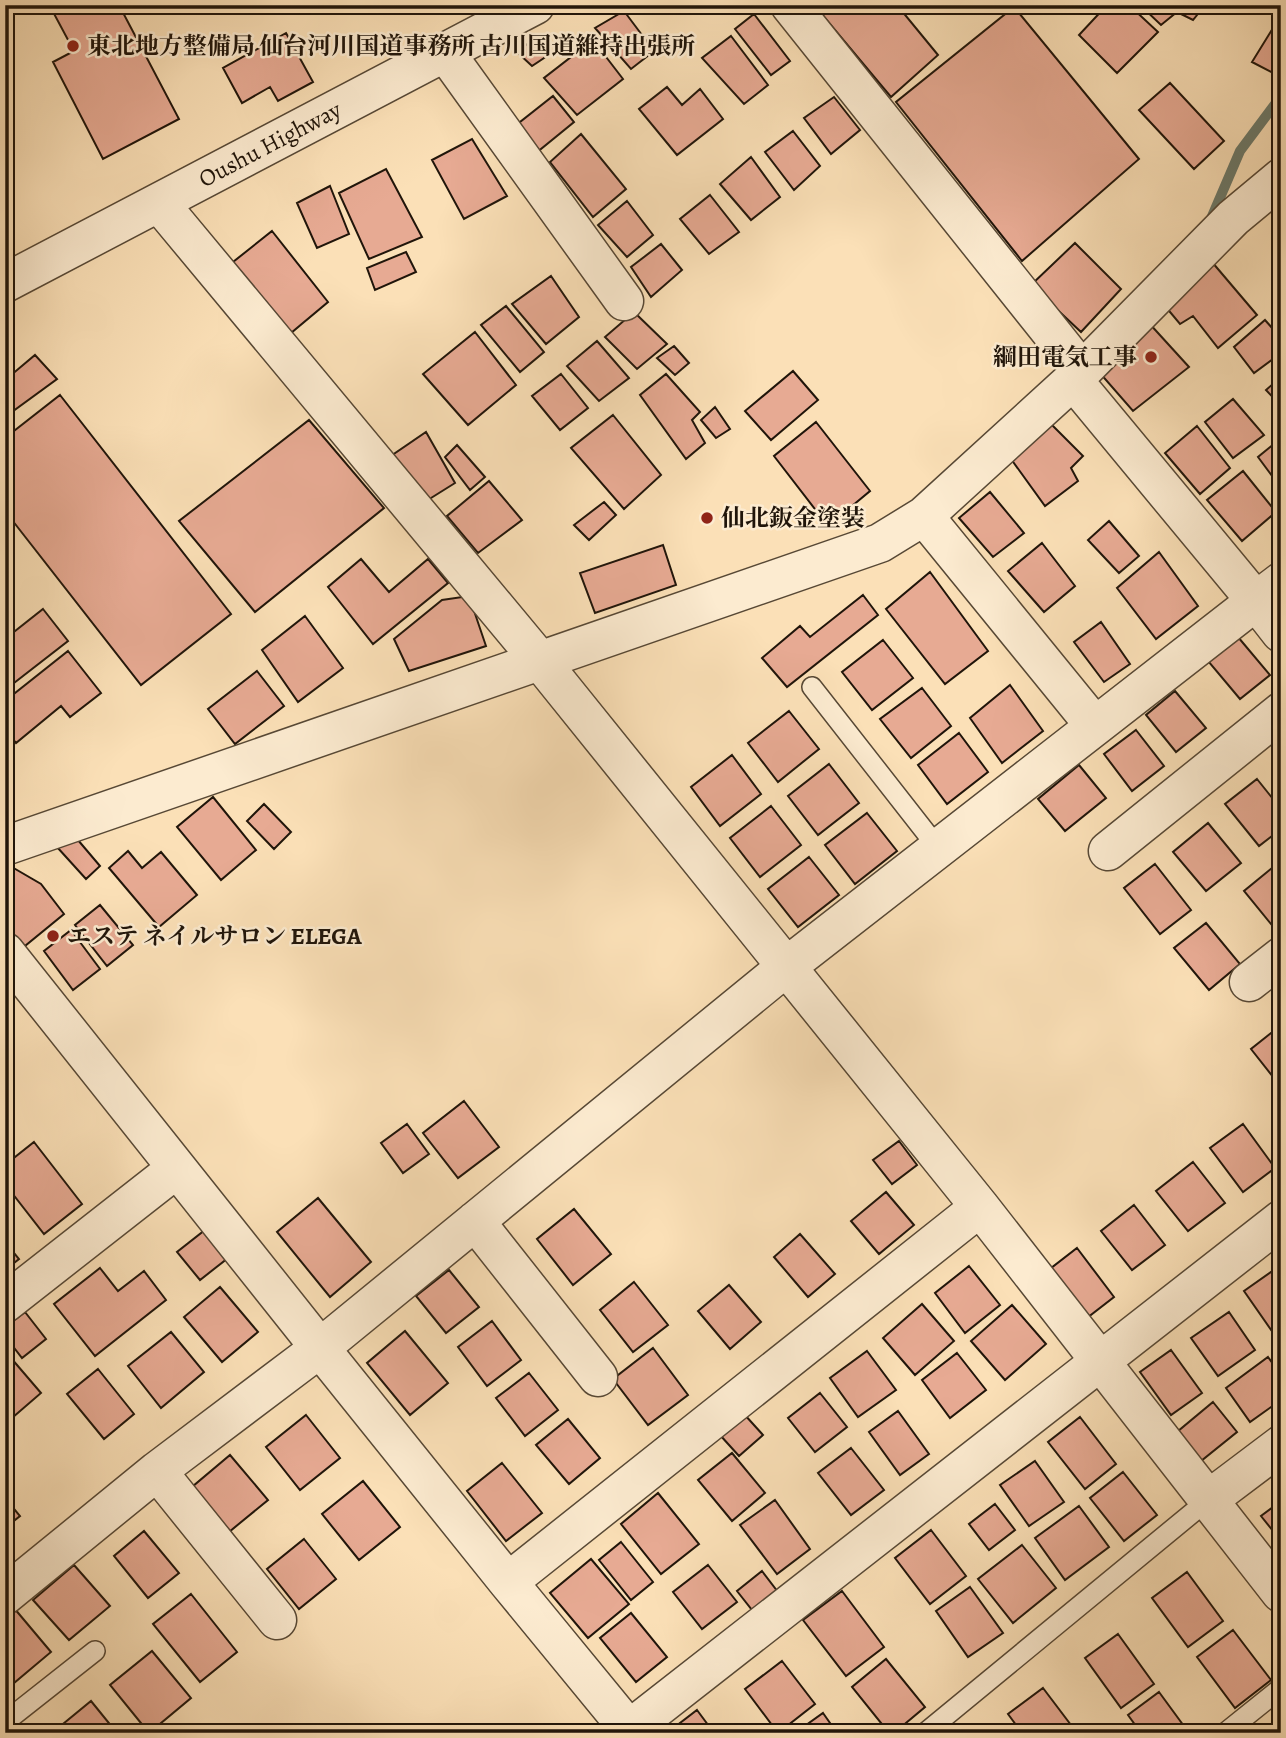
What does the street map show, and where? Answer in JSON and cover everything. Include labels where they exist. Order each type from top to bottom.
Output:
[{"type":"street","name":"Oushu Highway","points":[[5,284],[535,5]]},
{"type":"street","points":[[790,5],[1078,376],[1268,592],[1281,633]]},
{"type":"street","points":[[445,52],[624,301]]},
{"type":"street","points":[[5,846],[880,543],[924,516],[1078,376],[1233,218],[1279,184]]},
{"type":"street","points":[[160,204],[541,662],[980,1207],[1281,1592]]},
{"type":"street","points":[[924,516],[1095,726]]},
{"type":"street","points":[[5,1595],[157,1471],[320,1348],[786,967],[1268,592]]},
{"type":"street","points":[[1108,851],[1281,712]]},
{"type":"street","points":[[5,951],[176,1169],[631,1731],[1281,1220]]},
{"type":"street","points":[[1249,982],[1281,957]]},
{"type":"street","points":[[5,1303],[176,1169]]},
{"type":"street","points":[[508,1582],[980,1207]]},
{"type":"street","points":[[475,1221],[598,1377]]},
{"type":"street","points":[[1208,1500],[1281,1445]]},
{"type":"street","points":[[157,1471],[277,1620]]},
{"type":"lane","points":[[812,687],[938,848]]},
{"type":"lane","points":[[925,1733],[1208,1500]]},
{"type":"lane","points":[[5,1722],[95,1651]]},
{"type":"lane","points":[[1225,1733],[1281,1688]]},
{"type":"building","points":[[62,5],[119,5],[179,119],[103,159],[53,62],[74,51],[52,10]]},
{"type":"building","points":[[814,5],[897,5],[938,55],[891,97]]},
{"type":"building","points":[[1107,5],[1129,5],[1158,32],[1117,73],[1079,35]]},
{"type":"building","points":[[1140,5],[1205,5],[1193,20],[1177,12],[1161,25]]},
{"type":"building","points":[[1014,7],[1139,159],[1022,261],[896,102]]},
{"type":"building","points":[[624,11],[654,51],[631,69],[595,28]]},
{"type":"building","points":[[754,14],[790,61],[771,75],[735,29]]},
{"type":"building","points":[[1281,15],[1281,77],[1252,62]]},
{"type":"building","points":[[286,33],[313,82],[278,101],[270,87],[242,103],[223,68]]},
{"type":"building","points":[[731,36],[768,85],[744,104],[702,58]]},
{"type":"building","points":[[534,39],[547,56],[532,66],[517,52]]},
{"type":"building","points":[[593,40],[623,79],[577,115],[544,78]]},
{"type":"building","points":[[1170,83],[1224,141],[1194,169],[1139,110]]},
{"type":"building","points":[[667,87],[682,105],[700,89],[723,119],[677,155],[639,109]]},
{"type":"building","points":[[553,96],[574,122],[536,153],[515,126]]},
{"type":"building","points":[[834,97],[860,130],[831,154],[804,118]]},
{"type":"building","points":[[793,131],[820,166],[794,190],[765,152]]},
{"type":"building","points":[[581,134],[626,189],[593,217],[550,162]]},
{"type":"building","points":[[472,139],[507,196],[464,219],[432,160]]},
{"type":"building","points":[[751,157],[780,197],[751,220],[720,184]]},
{"type":"building","points":[[386,169],[422,237],[369,259],[339,193]]},
{"type":"building","points":[[330,186],[349,234],[317,248],[297,203]]},
{"type":"building","points":[[710,195],[739,232],[709,254],[680,219]]},
{"type":"building","points":[[627,201],[653,235],[627,257],[598,225]]},
{"type":"building","points":[[272,231],[328,302],[285,338],[228,266]]},
{"type":"building","points":[[1075,243],[1121,289],[1081,332],[1031,285]]},
{"type":"building","points":[[661,244],[682,270],[651,297],[631,267]]},
{"type":"building","points":[[406,252],[416,272],[375,290],[367,268]]},
{"type":"building","points":[[1212,262],[1257,315],[1218,348],[1193,316],[1180,324],[1165,306]]},
{"type":"building","points":[[551,276],[579,317],[546,344],[512,304]]},
{"type":"building","points":[[506,306],[544,352],[520,372],[481,325]]},
{"type":"building","points":[[634,312],[667,344],[637,369],[605,337]]},
{"type":"building","points":[[1265,320],[1281,338],[1281,353],[1254,373],[1234,347]]},
{"type":"building","points":[[1148,322],[1189,367],[1133,411],[1099,372]]},
{"type":"building","points":[[475,332],[516,385],[468,425],[423,374]]},
{"type":"building","points":[[597,341],[629,378],[599,401],[567,366]]},
{"type":"building","points":[[674,346],[689,363],[675,375],[657,358]]},
{"type":"building","points":[[35,355],[57,379],[5,417],[5,371],[10,376]]},
{"type":"building","points":[[793,371],[818,400],[771,440],[745,411]]},
{"type":"building","points":[[561,374],[588,408],[560,430],[532,396]]},
{"type":"building","points":[[666,374],[700,412],[692,420],[705,443],[686,459],[640,395]]},
{"type":"building","points":[[1281,377],[1281,406],[1266,390]]},
{"type":"building","points":[[60,395],[231,614],[141,685],[5,511],[5,438]]},
{"type":"building","points":[[1233,399],[1264,435],[1233,458],[1205,422]]},
{"type":"building","points":[[715,407],[730,429],[716,438],[701,420]]},
{"type":"building","points":[[613,415],[661,475],[624,509],[571,448]]},
{"type":"building","points":[[309,420],[384,508],[255,612],[179,521]]},
{"type":"building","points":[[816,422],[870,491],[828,526],[774,456]]},
{"type":"building","points":[[1051,424],[1083,456],[1071,468],[1078,481],[1045,506],[1011,459]]},
{"type":"building","points":[[1197,426],[1230,468],[1200,494],[1165,453]]},
{"type":"building","points":[[426,432],[455,483],[423,503],[388,458]]},
{"type":"building","points":[[1281,438],[1281,488],[1258,457]]},
{"type":"building","points":[[457,445],[485,477],[470,490],[445,457]]},
{"type":"building","points":[[1243,471],[1276,512],[1242,541],[1207,500]]},
{"type":"building","points":[[489,481],[522,520],[478,553],[447,516]]},
{"type":"building","points":[[990,492],[1024,533],[993,557],[959,518]]},
{"type":"building","points":[[604,502],[616,515],[589,540],[574,525]]},
{"type":"building","points":[[1109,521],[1139,556],[1119,573],[1088,540]]},
{"type":"building","points":[[1042,543],[1075,586],[1044,612],[1008,571]]},
{"type":"building","points":[[663,545],[676,585],[595,613],[580,573]]},
{"type":"building","points":[[1159,552],[1198,606],[1156,639],[1117,588]]},
{"type":"building","points":[[361,559],[389,592],[428,559],[448,583],[373,644],[328,587]]},
{"type":"building","points":[[930,572],[988,651],[945,684],[886,609]]},
{"type":"building","points":[[863,595],[878,615],[787,687],[762,658],[800,626],[810,637]]},
{"type":"building","points":[[469,596],[486,646],[409,671],[394,639],[442,600]]},
{"type":"building","points":[[43,609],[68,641],[5,690],[5,639]]},
{"type":"building","points":[[305,616],[343,668],[298,702],[262,650]]},
{"type":"building","points":[[1101,622],[1130,664],[1104,682],[1074,642]]},
{"type":"building","points":[[1238,637],[1270,675],[1240,699],[1208,661]]},
{"type":"building","points":[[883,640],[913,678],[872,710],[842,672]]},
{"type":"building","points":[[68,651],[101,693],[70,717],[61,706],[16,743],[5,730],[5,701]]},
{"type":"building","points":[[257,671],[284,706],[235,744],[208,709]]},
{"type":"building","points":[[1010,685],[1043,731],[1002,763],[970,718]]},
{"type":"building","points":[[922,688],[951,726],[911,758],[880,719]]},
{"type":"building","points":[[1175,691],[1206,728],[1176,752],[1146,715]]},
{"type":"building","points":[[789,711],[819,749],[778,782],[748,743]]},
{"type":"building","points":[[1136,730],[1164,766],[1132,791],[1104,754]]},
{"type":"building","points":[[959,733],[988,772],[947,804],[918,765]]},
{"type":"building","points":[[732,755],[761,794],[720,826],[691,787]]},
{"type":"building","points":[[829,764],[859,803],[818,835],[788,796]]},
{"type":"building","points":[[1079,765],[1106,798],[1065,831],[1038,799]]},
{"type":"building","points":[[1257,779],[1281,809],[1281,829],[1259,846],[1225,804]]},
{"type":"building","points":[[213,797],[256,850],[221,880],[177,827]]},
{"type":"building","points":[[264,804],[291,832],[274,849],[247,821]]},
{"type":"building","points":[[771,806],[801,845],[760,877],[730,838]]},
{"type":"building","points":[[867,813],[897,851],[855,884],[825,845]]},
{"type":"building","points":[[1208,823],[1241,863],[1206,891],[1173,852]]},
{"type":"building","points":[[72,833],[100,866],[86,879],[57,847]]},
{"type":"building","points":[[128,851],[142,868],[161,852],[197,895],[159,927],[109,868]]},
{"type":"building","points":[[809,857],[839,895],[798,927],[768,889]]},
{"type":"building","points":[[5,863],[41,884],[64,914],[20,950],[5,932]]},
{"type":"building","points":[[1278,863],[1281,866],[1280,935],[1244,891]]},
{"type":"building","points":[[1155,864],[1191,910],[1160,934],[1124,888]]},
{"type":"building","points":[[100,905],[133,945],[107,966],[75,925]]},
{"type":"building","points":[[1206,923],[1240,964],[1209,990],[1174,948]]},
{"type":"building","points":[[71,930],[100,969],[73,990],[44,951]]},
{"type":"building","points":[[1281,1025],[1281,1079],[1277,1082],[1251,1049]]},
{"type":"building","points":[[464,1101],[499,1147],[458,1178],[423,1133]]},
{"type":"building","points":[[407,1124],[429,1154],[403,1173],[381,1143]]},
{"type":"building","points":[[1243,1124],[1275,1168],[1243,1192],[1210,1148]]},
{"type":"building","points":[[899,1141],[917,1165],[892,1184],[873,1160]]},
{"type":"building","points":[[34,1142],[82,1204],[44,1234],[5,1184],[5,1165]]},
{"type":"building","points":[[1193,1162],[1225,1203],[1188,1231],[1156,1191]]},
{"type":"building","points":[[886,1192],[914,1225],[879,1254],[851,1221]]},
{"type":"building","points":[[318,1198],[371,1262],[330,1297],[277,1232]]},
{"type":"building","points":[[1134,1205],[1165,1245],[1132,1270],[1101,1231]]},
{"type":"building","points":[[574,1209],[611,1254],[573,1285],[537,1239]]},
{"type":"building","points":[[205,1230],[228,1258],[200,1280],[177,1252]]},
{"type":"building","points":[[800,1234],[835,1274],[808,1297],[774,1257]]},
{"type":"building","points":[[5,1242],[19,1259],[5,1270]]},
{"type":"building","points":[[1077,1248],[1114,1297],[1083,1321],[1046,1272]]},
{"type":"building","points":[[969,1266],[1000,1305],[965,1333],[935,1293]]},
{"type":"building","points":[[1278,1267],[1281,1270],[1281,1330],[1274,1334],[1244,1291]]},
{"type":"building","points":[[100,1268],[118,1291],[144,1271],[166,1300],[95,1356],[54,1304]]},
{"type":"building","points":[[449,1270],[479,1307],[446,1333],[416,1296]]},
{"type":"building","points":[[634,1282],[668,1325],[633,1352],[600,1310]]},
{"type":"building","points":[[729,1285],[761,1322],[730,1349],[698,1311]]},
{"type":"building","points":[[220,1287],[258,1332],[222,1362],[184,1317]]},
{"type":"building","points":[[922,1304],[954,1341],[915,1375],[883,1338]]},
{"type":"building","points":[[1012,1305],[1046,1344],[1005,1380],[971,1341]]},
{"type":"building","points":[[25,1312],[46,1339],[22,1358],[5,1336],[5,1327]]},
{"type":"building","points":[[1229,1312],[1255,1350],[1218,1376],[1191,1338]]},
{"type":"building","points":[[492,1321],[521,1360],[487,1386],[458,1347]]},
{"type":"building","points":[[405,1331],[448,1383],[410,1415],[367,1363]]},
{"type":"building","points":[[171,1332],[204,1372],[161,1408],[128,1366]]},
{"type":"building","points":[[653,1348],[688,1395],[648,1425],[613,1379]]},
{"type":"building","points":[[1171,1350],[1202,1393],[1171,1415],[1140,1372]]},
{"type":"building","points":[[5,1351],[41,1393],[5,1424]]},
{"type":"building","points":[[867,1351],[896,1390],[858,1417],[830,1378]]},
{"type":"building","points":[[957,1353],[986,1390],[950,1418],[922,1380]]},
{"type":"building","points":[[1268,1357],[1281,1375],[1281,1400],[1250,1422],[1226,1388]]},
{"type":"building","points":[[98,1369],[134,1414],[104,1439],[67,1394]]},
{"type":"building","points":[[529,1373],[558,1410],[525,1436],[496,1398]]},
{"type":"building","points":[[820,1393],[847,1427],[815,1452],[788,1418]]},
{"type":"building","points":[[1213,1402],[1237,1432],[1201,1461],[1177,1432]]},
{"type":"building","points":[[898,1411],[929,1454],[900,1475],[869,1432]]},
{"type":"building","points":[[744,1414],[763,1435],[739,1456],[720,1435]]},
{"type":"building","points":[[306,1415],[340,1458],[300,1490],[266,1447]]},
{"type":"building","points":[[1080,1417],[1116,1464],[1085,1489],[1048,1442]]},
{"type":"building","points":[[568,1419],[600,1458],[569,1484],[536,1445]]},
{"type":"building","points":[[851,1448],[884,1490],[851,1515],[818,1473]]},
{"type":"building","points":[[732,1453],[765,1493],[732,1521],[698,1480]]},
{"type":"building","points":[[230,1455],[268,1500],[229,1532],[192,1487]]},
{"type":"building","points":[[1035,1461],[1064,1502],[1029,1526],[1000,1485]]},
{"type":"building","points":[[502,1463],[542,1513],[506,1541],[467,1491]]},
{"type":"building","points":[[1123,1472],[1157,1515],[1124,1541],[1090,1498]]},
{"type":"building","points":[[363,1481],[400,1527],[359,1560],[322,1514]]},
{"type":"building","points":[[658,1493],[699,1544],[661,1574],[621,1524]]},
{"type":"building","points":[[5,1498],[20,1516],[5,1528]]},
{"type":"building","points":[[775,1500],[810,1549],[777,1574],[740,1525]]},
{"type":"building","points":[[1281,1501],[1281,1541],[1261,1516]]},
{"type":"building","points":[[995,1504],[1015,1530],[989,1550],[969,1524]]},
{"type":"building","points":[[1079,1506],[1109,1547],[1065,1580],[1035,1538]]},
{"type":"building","points":[[931,1530],[966,1576],[930,1604],[895,1558]]},
{"type":"building","points":[[144,1531],[179,1573],[148,1598],[114,1556]]},
{"type":"building","points":[[304,1539],[336,1579],[299,1609],[267,1569]]},
{"type":"building","points":[[621,1542],[653,1582],[631,1600],[599,1560]]},
{"type":"building","points":[[1022,1545],[1056,1588],[1013,1623],[978,1579]]},
{"type":"building","points":[[591,1559],[629,1604],[588,1638],[550,1593]]},
{"type":"building","points":[[74,1565],[110,1606],[69,1640],[33,1600]]},
{"type":"building","points":[[708,1565],[737,1602],[702,1629],[673,1592]]},
{"type":"building","points":[[762,1571],[781,1596],[756,1615],[737,1591]]},
{"type":"building","points":[[1187,1572],[1223,1621],[1188,1647],[1152,1598]]},
{"type":"building","points":[[970,1587],[1003,1633],[968,1657],[936,1611]]},
{"type":"building","points":[[842,1591],[884,1647],[846,1676],[803,1620]]},
{"type":"building","points":[[191,1594],[237,1652],[200,1682],[153,1624]]},
{"type":"building","points":[[14,1608],[51,1652],[14,1683],[5,1672],[5,1615]]},
{"type":"building","points":[[631,1613],[667,1657],[636,1682],[600,1638]]},
{"type":"building","points":[[1233,1630],[1271,1680],[1235,1708],[1197,1657]]},
{"type":"building","points":[[1118,1634],[1154,1684],[1121,1708],[1085,1658]]},
{"type":"building","points":[[152,1651],[191,1698],[149,1733],[110,1685]]},
{"type":"building","points":[[886,1659],[925,1707],[894,1733],[889,1733],[852,1687]]},
{"type":"building","points":[[782,1661],[815,1704],[778,1733],[745,1689]]},
{"type":"building","points":[[1043,1688],[1077,1733],[1022,1733],[1008,1714]]},
{"type":"building","points":[[1159,1692],[1189,1733],[1141,1733],[1128,1715]]},
{"type":"building","points":[[91,1701],[117,1733],[52,1733]]},
{"type":"building","points":[[697,1710],[714,1733],[667,1733]]},
{"type":"building","points":[[823,1713],[837,1733],[795,1733]]},
{"type":"waterway","points":[[1210,221],[1240,151],[1281,96]]},
{"type":"place","name":"東北地方整備局 仙台河川国道事務所 古川国道維持出張所","points":[[73,46]]},
{"type":"place","name":"綱田電気工事","points":[[1151,357]]},
{"type":"place","name":"仙北鈑金塗装","points":[[707,518]]},
{"type":"place","name":"エステ ネイルサロン ELEGA","points":[[53,936]]}]
